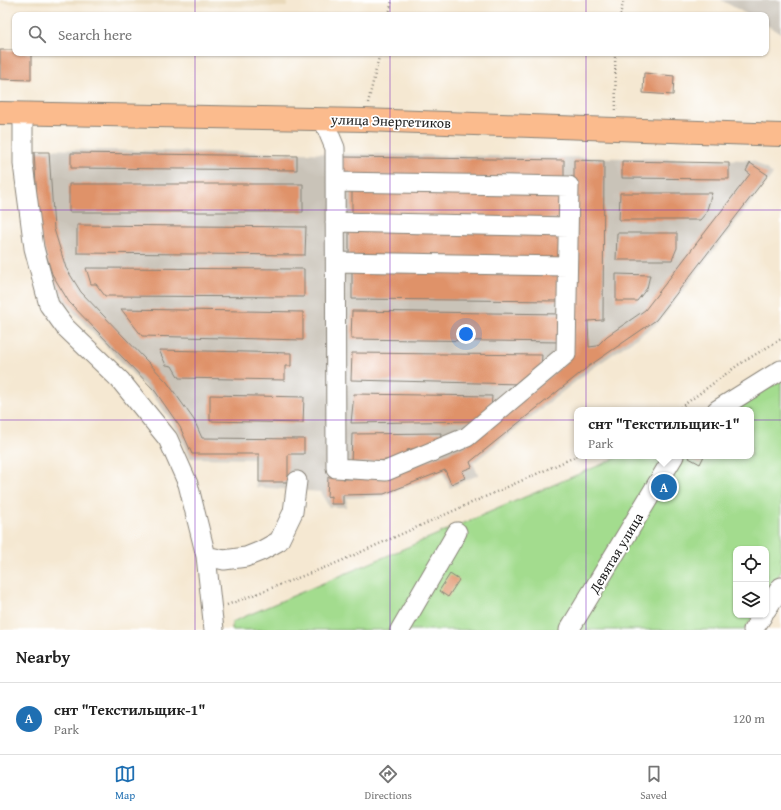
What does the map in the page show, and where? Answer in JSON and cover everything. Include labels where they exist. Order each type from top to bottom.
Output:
[{"type":"main road","name":"улица Энергетиков","points":[[0,113],[364,120],[616,130],[781,134]]},
{"type":"lane","points":[[23,113],[23,164],[34,248],[49,305],[65,327],[120,380],[168,439],[188,484],[206,556],[214,630]]},
{"type":"lane","points":[[324,119],[335,148],[336,468],[386,471],[467,438],[566,354],[569,186],[336,182]]},
{"type":"lane","points":[[336,222],[568,227]]},
{"type":"lane","points":[[336,262],[567,266]]},
{"type":"lane","points":[[722,407],[781,370]]},
{"type":"lane","name":"Девятая улица","points":[[569,630],[672,459]]},
{"type":"lane","points":[[206,556],[224,560],[246,557],[261,552],[279,541],[293,512],[297,481]]},
{"type":"lane","points":[[400,630],[457,532]]},
{"type":"lane","points":[[769,605],[781,587]]},
{"type":"lane","points":[[753,630],[761,618]]},
{"type":"path","points":[[390,12],[392,0]]},
{"type":"path","points":[[621,12],[624,0]]},
{"type":"path","points":[[364,120],[379,56]]},
{"type":"path","points":[[615,56],[616,130]]},
{"type":"path","points":[[681,407],[738,365],[781,339]]},
{"type":"path","points":[[212,611],[334,564],[574,457]]},
{"type":"shaded area","points":[[0,0],[287,0],[287,7],[0,3]]},
{"type":"shaded area","points":[[721,0],[781,0],[781,33],[769,27],[769,12],[743,12]]},
{"type":"shaded area","points":[[29,149],[753,160],[773,174],[658,323],[590,370],[473,463],[478,475],[450,488],[443,473],[383,496],[347,498],[346,507],[329,507],[320,492],[256,487],[254,459],[190,458],[177,429],[152,394],[67,305],[56,291],[42,258]]},
{"type":"green space","points":[[781,381],[781,572],[769,591],[769,546],[733,546],[733,618],[752,618],[744,630],[232,630],[232,622],[614,459],[754,459],[754,407],[729,407]]},
{"type":"building","points":[[0,50],[12,50],[12,56],[31,56],[31,80],[0,79]]},
{"type":"building","points":[[644,73],[674,76],[673,95],[643,93]]},
{"type":"building","points":[[34,152],[49,152],[54,229],[66,268],[81,292],[167,382],[194,420],[202,438],[304,439],[304,454],[288,454],[288,482],[259,482],[259,454],[192,454],[180,427],[155,391],[69,302],[52,274],[39,232]]},
{"type":"building","points":[[71,153],[297,156],[297,170],[71,168]]},
{"type":"building","points":[[343,157],[564,160],[564,180],[343,175]]},
{"type":"building","points":[[574,160],[604,161],[603,320],[588,321],[589,347],[597,346],[607,336],[645,310],[750,174],[746,171],[750,163],[768,175],[656,320],[589,366],[470,462],[472,467],[462,471],[465,478],[451,484],[445,470],[384,494],[343,495],[343,504],[331,504],[331,496],[327,497],[328,477],[343,477],[343,479],[383,478],[464,447],[565,364],[574,330]]},
{"type":"building","points":[[622,161],[729,163],[729,179],[622,178]]},
{"type":"building","points":[[69,184],[303,184],[303,212],[69,212]]},
{"type":"building","points":[[352,188],[563,192],[563,219],[352,216]]},
{"type":"building","points":[[620,193],[712,193],[706,213],[700,220],[619,220]]},
{"type":"building","points":[[77,225],[306,227],[305,255],[77,253]]},
{"type":"building","points":[[349,229],[563,233],[563,261],[349,257]]},
{"type":"building","points":[[617,233],[677,233],[677,248],[672,260],[616,260]]},
{"type":"building","points":[[86,268],[304,269],[304,297],[105,296],[96,284],[91,284]]},
{"type":"building","points":[[352,271],[562,273],[561,301],[352,299]]},
{"type":"building","points":[[616,274],[650,275],[647,288],[637,301],[616,301]]},
{"type":"building","points":[[121,309],[303,312],[303,340],[142,336]]},
{"type":"building","points":[[352,311],[561,314],[561,342],[351,339]]},
{"type":"building","points":[[159,350],[291,353],[291,366],[285,366],[285,380],[179,378],[172,366],[166,365]]},
{"type":"building","points":[[352,353],[542,355],[541,369],[521,384],[351,380]]},
{"type":"building","points":[[354,394],[492,396],[491,409],[476,421],[351,423]]},
{"type":"building","points":[[210,395],[304,397],[303,423],[210,421]]},
{"type":"building","points":[[441,433],[440,443],[407,450],[407,456],[351,464],[352,434]]},
{"type":"building","points":[[691,459],[702,459],[700,464]]},
{"type":"building","points":[[450,574],[459,580],[448,597],[439,591]]},
{"type":"place","name":"снт \"Текстильщик-1\"","points":[[664,487]]}]
